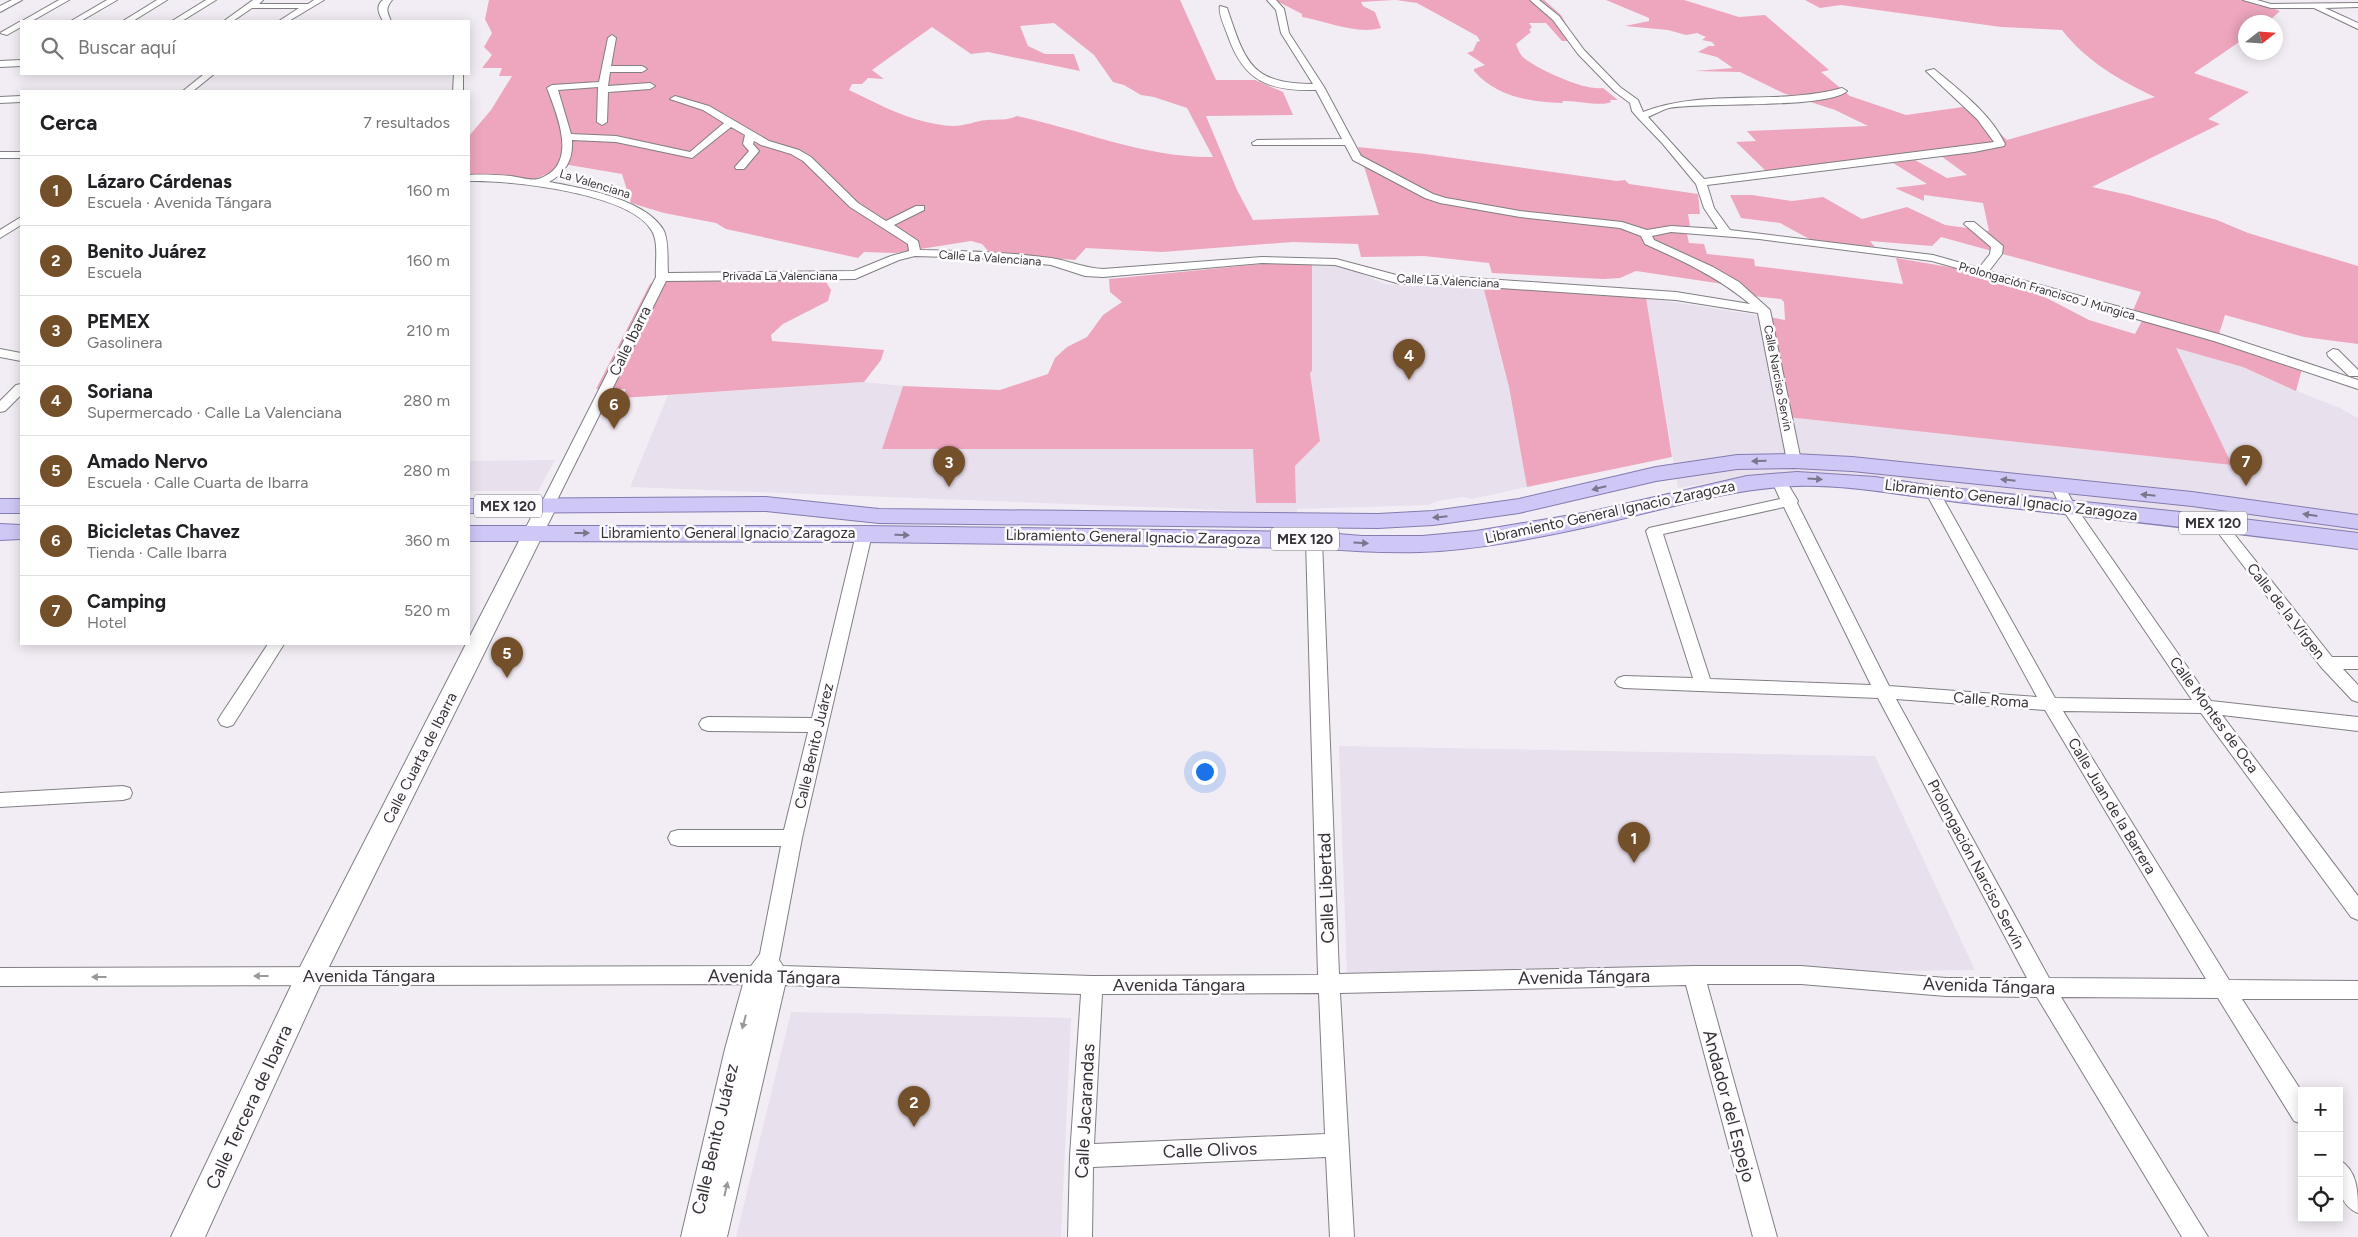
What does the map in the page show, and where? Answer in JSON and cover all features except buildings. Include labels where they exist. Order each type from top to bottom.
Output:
[{"type":"main road","name":"Libramiento General Ignacio Zaragoza","points":[[470,506],[551,499],[766,504],[888,517],[1378,520],[1433,518],[1510,508],[1656,474],[1728,463],[1794,461],[1852,464],[2192,499],[2358,522]]},
{"type":"main road","name":"Libramiento General Ignacio Zaragoza","points":[[470,534],[532,536],[864,534],[1314,540],[1362,544],[1422,544],[1476,539],[1589,519],[1747,483],[1778,479],[1875,484],[2071,512],[2218,523],[2358,541]]},
{"type":"main road","points":[[0,496],[20,496]]},
{"type":"main road","points":[[0,506],[20,506]]},
{"type":"main road","points":[[0,532],[20,532]]},
{"type":"main road","points":[[470,541],[532,536]]},
{"type":"street","points":[[0,9],[18,0]]},
{"type":"street","points":[[28,20],[65,0]]},
{"type":"street","points":[[77,20],[113,0]]},
{"type":"street","points":[[129,20],[163,0]]},
{"type":"street","points":[[178,20],[212,0]]},
{"type":"street","points":[[229,20],[259,0]]},
{"type":"street","points":[[285,20],[320,0]]},
{"type":"street","points":[[386,20],[382,11],[383,4],[388,0]]},
{"type":"street","points":[[1271,0],[1280,9],[1285,33],[1320,86],[1350,142],[1354,154],[1358,158],[1429,196],[1444,201],[1520,214],[1622,225],[1646,234],[1671,229],[1727,234]]},
{"type":"street","points":[[1534,0],[1556,18],[1581,52],[1617,89],[1635,102],[1637,111],[1641,116],[1666,140],[1702,183],[1709,208],[1727,234]]},
{"type":"street","points":[[2247,0],[2271,6],[2358,5]]},
{"type":"street","points":[[250,6],[310,6]]},
{"type":"street","points":[[2312,6],[2356,24]]},
{"type":"street","points":[[1223,8],[1236,43],[1251,71],[1263,78],[1297,88],[1320,86]]},
{"type":"street","points":[[2,30],[20,28]]},
{"type":"street","points":[[602,122],[603,87],[612,38]]},
{"type":"street","points":[[0,64],[20,63]]},
{"type":"street","points":[[606,69],[642,69]]},
{"type":"street","points":[[1702,183],[1974,149],[2000,144],[1993,133],[1961,98],[1931,71]]},
{"type":"street","points":[[189,90],[208,75]]},
{"type":"street","points":[[458,75],[458,90]]},
{"type":"street","points":[[540,182],[562,167],[566,155],[567,137],[552,88],[650,86]]},
{"type":"street","points":[[1641,116],[1666,106],[1682,104],[1788,100],[1836,94],[1842,91]]},
{"type":"street","points":[[0,100],[20,99]]},
{"type":"street","points":[[675,99],[706,108],[765,143],[795,152],[807,159],[854,205],[914,243],[915,254]]},
{"type":"street","points":[[567,137],[616,139],[692,156],[731,122]]},
{"type":"street","points":[[740,167],[754,151],[748,144],[750,135]]},
{"type":"street","points":[[1257,143],[1350,142]]},
{"type":"street","points":[[0,155],[20,155]]},
{"type":"street","name":"La Valenciana","points":[[470,178],[486,176],[540,182],[607,199],[644,214],[658,231],[662,277]]},
{"type":"street","points":[[886,225],[920,208]]},
{"type":"street","points":[[0,235],[20,221]]},
{"type":"street","points":[[1970,224],[1997,246],[1996,254],[1983,272]]},
{"type":"street","name":"Calle Narciso Servin","points":[[1646,234],[1649,242],[1688,258],[1735,285],[1764,310],[1794,461]]},
{"type":"street","name":"Prolongación Francisco J Mungica","points":[[1727,234],[1790,239],[1933,258],[2355,378]]},
{"type":"street","name":"Calle La Valenciana","points":[[895,258],[915,254],[979,255],[1052,262],[1085,272],[1104,273],[1262,260],[1336,262],[1400,280],[1442,280],[1676,296],[1764,310]]},
{"type":"street","name":"Privada La Valenciana","points":[[662,277],[855,275],[882,266],[895,258]]},
{"type":"street","name":"Calle Ibarra","points":[[532,536],[662,277]]},
{"type":"street","points":[[0,353],[20,357]]},
{"type":"street","points":[[2333,353],[2355,378]]},
{"type":"street","points":[[0,408],[20,389]]},
{"type":"street","name":"Prolongación Narciso Servín","points":[[1778,479],[1791,501],[1883,692],[2044,988],[2196,1237]]},
{"type":"street","name":"Calle Montes de Oca","points":[[2057,485],[2071,512],[2206,707],[2358,911]]},
{"type":"street","name":"Calle Juan de la Barrera","points":[[1934,493],[2050,704],[2223,988],[2298,1107]]},
{"type":"street","points":[[1703,684],[1654,531],[1791,501]]},
{"type":"street","name":"Calle de la Vírgen","points":[[2218,523],[2327,663],[2358,696]]},
{"type":"street","name":"Calle Benito Juárez","points":[[715,1237],[792,838],[864,534]]},
{"type":"street","name":"Calle Cuarta de Ibarra","points":[[310,976],[532,536]]},
{"type":"street","name":"Calle Libertad","points":[[1314,540],[1329,984],[1342,1237]]},
{"type":"street","points":[[227,720],[275,645]]},
{"type":"street","points":[[2327,663],[2358,662]]},
{"type":"street","name":"Calle Roma","points":[[1624,682],[1883,692],[2050,704],[2206,707],[2358,724]]},
{"type":"street","points":[[708,724],[820,725]]},
{"type":"street","points":[[0,800],[123,793]]},
{"type":"street","points":[[678,838],[792,838]]},
{"type":"street","name":"Calle Benito Juárez","points":[[692,1237],[736,1049],[768,970]]},
{"type":"street","name":"Avenida Tángara","points":[[0,977],[310,976],[768,970],[1092,985],[1329,984],[1694,975],[1801,975],[1946,986],[2358,990]]},
{"type":"street","name":"Andador del Espejo","points":[[1694,975],[1765,1237]]},
{"type":"street","name":"Calle Tercera de Ibarra","points":[[188,1237],[310,976]]},
{"type":"street","name":"Calle Jacarandas","points":[[1080,1237],[1082,1156],[1092,985]]},
{"type":"street","name":"Calle Olivos","points":[[1082,1156],[1337,1145]]},
{"type":"street","points":[[2342,1177],[2358,1201]]},
{"type":"shaded area","points":[[489,0],[1180,0],[1216,80],[1255,80],[1283,92],[1293,115],[1206,116],[1237,190],[1253,220],[1379,215],[1358,147],[1425,154],[1617,181],[1625,180],[1629,184],[1698,194],[1700,214],[1688,214],[1690,226],[1677,227],[1679,232],[1687,234],[1689,243],[1704,244],[1707,254],[1754,259],[1755,266],[1903,284],[1896,258],[1966,270],[2037,293],[2089,320],[2135,334],[2143,319],[2131,315],[2141,292],[1941,237],[1932,246],[1870,241],[1875,247],[1813,241],[1780,223],[1741,218],[1730,195],[1752,195],[1792,201],[1823,197],[1862,219],[1907,207],[1945,225],[1989,231],[1983,203],[1924,195],[1924,201],[1895,188],[1927,184],[1893,163],[1915,160],[1947,178],[1967,175],[1937,153],[1769,174],[1736,142],[1756,141],[1747,131],[1868,126],[1835,110],[1783,93],[1740,72],[1695,71],[1733,68],[1717,57],[1698,52],[1709,46],[1715,46],[1712,42],[1702,40],[1706,37],[1697,33],[1686,35],[1668,30],[1625,26],[1649,21],[1649,18],[1606,0],[1684,0],[1739,17],[1765,15],[1829,70],[1821,72],[1850,96],[1906,115],[1970,106],[2007,140],[2155,97],[2104,69],[2071,41],[2062,30],[2001,27],[1841,5],[1820,8],[1805,0],[2250,0],[2280,11],[2276,15],[2238,15],[2238,43],[2194,73],[2249,92],[2208,119],[2220,124],[2092,187],[2129,195],[2217,220],[2248,233],[2358,266],[2358,344],[2304,337],[2225,315],[2218,337],[2303,365],[2296,391],[2243,367],[2176,348],[2232,465],[1778,416],[1763,316],[1785,320],[1784,302],[1781,299],[1744,295],[1730,285],[1636,271],[1620,278],[1603,279],[1492,273],[1489,263],[1424,256],[1361,257],[1358,244],[1293,242],[1162,252],[1086,248],[1075,260],[990,253],[982,244],[971,241],[895,253],[864,252],[858,258],[726,229],[716,223],[664,213],[631,203],[622,174],[569,165],[522,184],[504,181],[470,182],[470,135],[491,110],[512,76],[499,76],[502,68],[482,68],[492,55],[484,47],[492,33],[485,19]],"holes":[[[1054,23],[1094,55],[1113,82],[1124,85],[1141,95],[1154,97],[1187,108],[1213,157],[1188,156],[1138,148],[1017,116],[957,126],[939,125],[899,113],[849,90],[852,84],[862,84],[868,78],[884,79],[872,70],[932,27],[971,54],[988,52],[1080,71],[1074,54],[1045,54],[1028,46],[1020,26]]]},
{"type":"shaded area","points":[[1275,0],[1393,0],[1361,2],[1363,6],[1375,12],[1381,28],[1362,30],[1302,17],[1302,14]]},
{"type":"shaded area","points":[[1396,0],[1544,0],[1561,15],[1571,33],[1579,41],[1562,41],[1546,23],[1529,23],[1532,27],[1529,30],[1531,32],[1516,44],[1521,55],[1531,63],[1562,79],[1585,86],[1603,88],[1618,100],[1610,100],[1611,102],[1601,104],[1569,101],[1563,101],[1562,103],[1526,99],[1504,92],[1483,80],[1474,71],[1474,69],[1485,65],[1467,53],[1473,51],[1477,42],[1480,41],[1477,36],[1417,3]]},
{"type":"shaded area","points":[[1272,263],[1312,263],[1312,371],[1310,373],[1320,441],[1295,466],[1296,503],[1256,503],[1253,449],[882,449],[903,386],[1000,390],[1048,374],[1055,358],[1067,347],[1087,337],[1103,315],[1122,302],[1110,292],[1109,279]]},
{"type":"shaded area","points":[[1312,263],[1336,263],[1385,284],[1405,286],[1483,286],[1509,387],[1527,487],[1472,499],[1463,497],[1437,501],[1429,505],[1297,509],[1298,513],[630,487],[668,395],[864,382],[903,386],[882,449],[1254,449],[1296,502],[1295,466],[1320,441],[1310,373],[1312,371]]},
{"type":"shaded area","points":[[822,275],[831,290],[828,301],[783,324],[771,335],[772,341],[884,350],[881,360],[864,382],[622,398],[626,389],[596,389],[650,284],[662,277]]},
{"type":"shaded area","points":[[1483,286],[1646,298],[1672,457],[1527,487],[1509,387]]},
{"type":"shaded area","points":[[1646,298],[1763,316],[1778,416],[2052,445],[2176,347],[2243,367],[2284,386],[2340,408],[2358,418],[2358,535],[1854,477],[1794,473],[1739,478],[1678,488]]},
{"type":"shaded area","points":[[555,460],[538,491],[470,491],[470,461]]},
{"type":"shaded area","points":[[1339,746],[1875,756],[1975,970],[1674,974],[1347,974]]},
{"type":"shaded area","points":[[791,1012],[1071,1018],[1061,1237],[736,1237]]},
{"type":"place","name":"Soriana","points":[[1409,380]]},
{"type":"place","name":"Bicicletas Chavez","points":[[614,429]]},
{"type":"place","name":"Camping","points":[[2246,486]]},
{"type":"place","name":"PEMEX","points":[[949,487]]},
{"type":"place","name":"Amado Nervo","points":[[507,678]]},
{"type":"place","name":"Lázaro Cárdenas","points":[[1634,863]]},
{"type":"place","name":"Benito Juárez","points":[[914,1127]]}]
